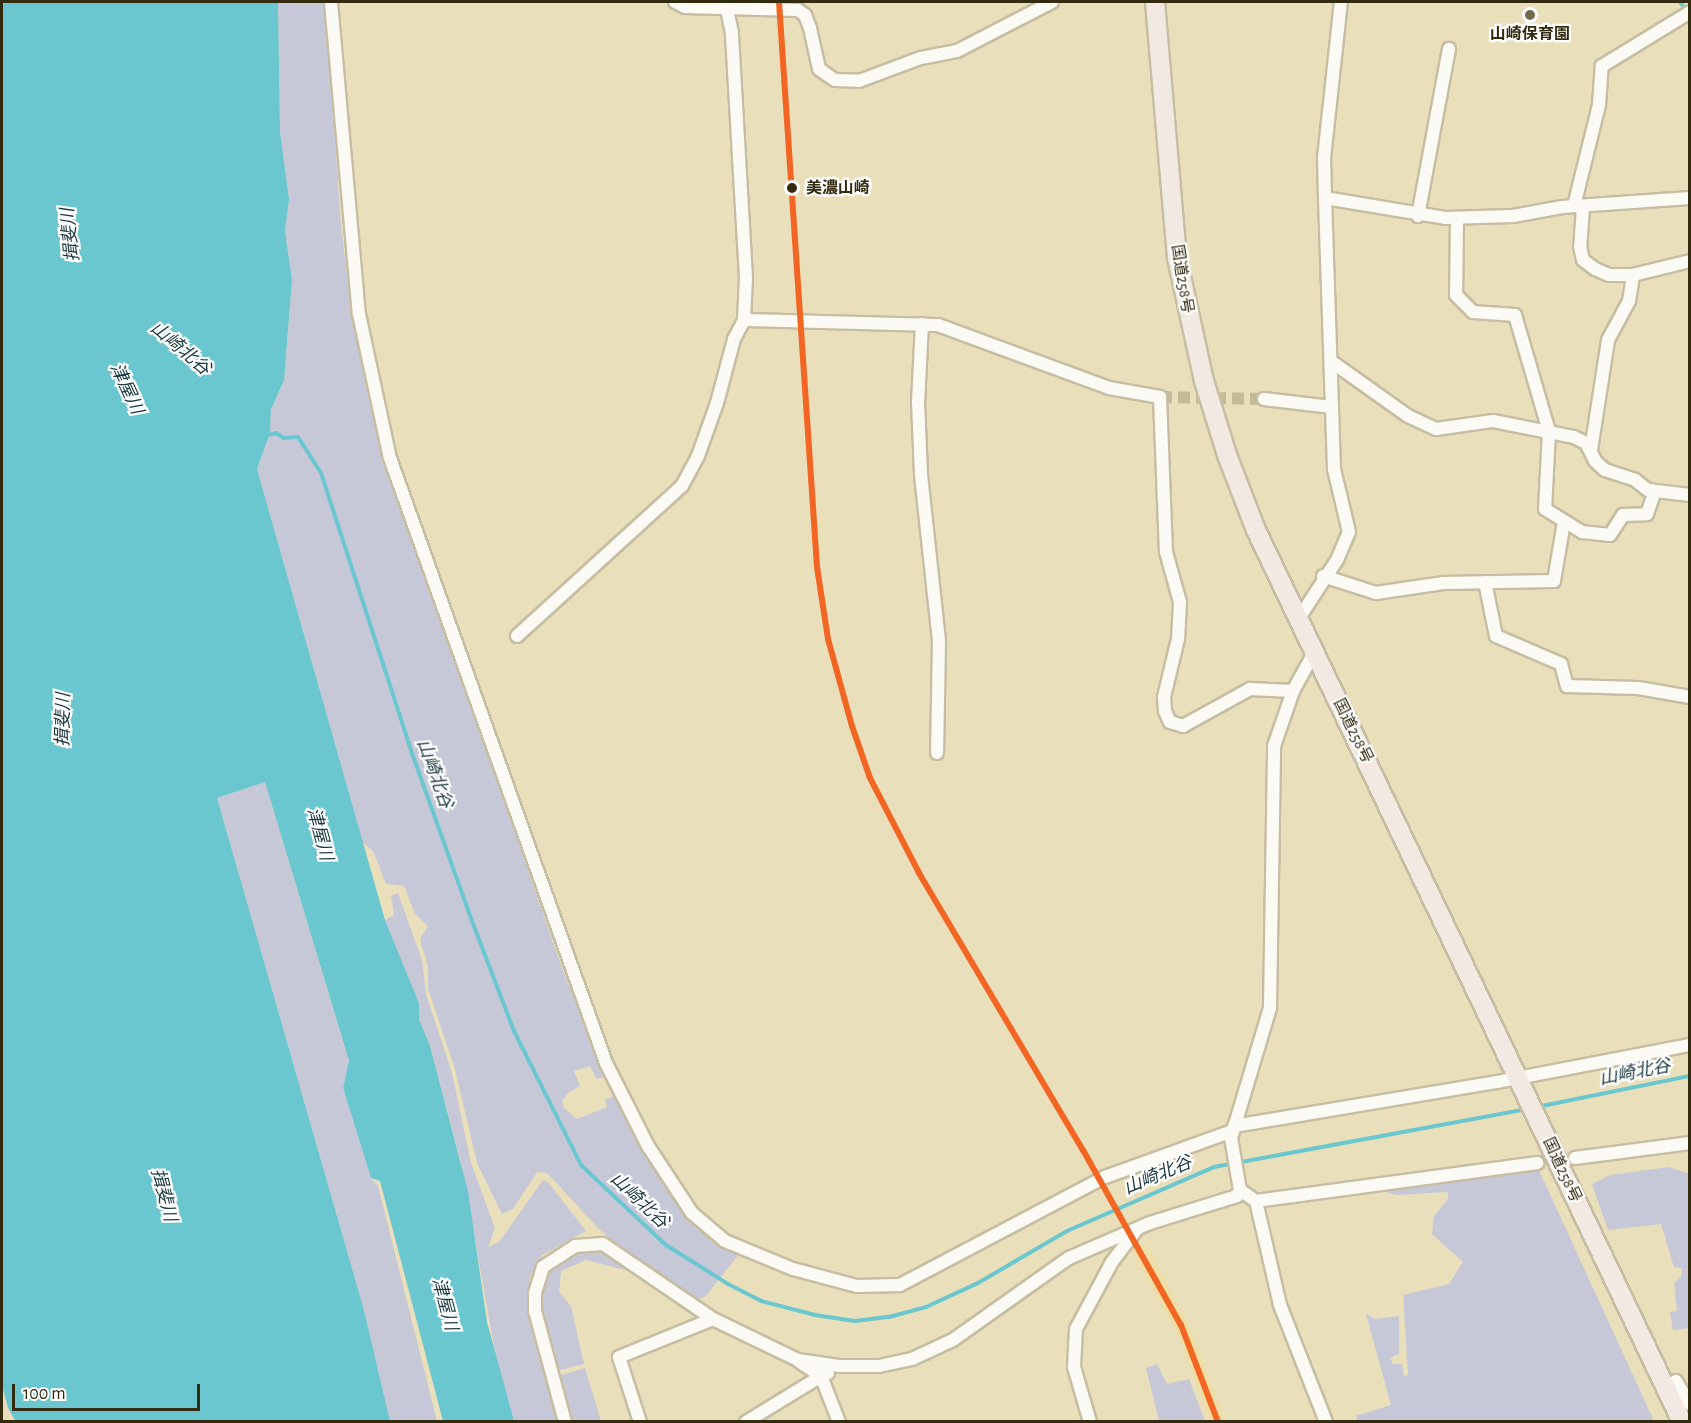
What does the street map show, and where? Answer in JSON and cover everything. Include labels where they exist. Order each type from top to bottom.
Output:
[{"type":"highway","name":"国道258号","points":[[1155,2],[1177,258],[1188,318],[1227,455],[1256,530],[1682,1422]]},
{"type":"street","points":[[331,2],[359,314],[390,458],[606,1063],[648,1146],[692,1213],[726,1241],[793,1269],[849,1284],[900,1285],[1105,1177],[1232,1132],[1521,1082],[1689,1045]]},
{"type":"street","points":[[675,2],[685,7],[728,10],[798,10],[805,15],[810,28],[819,69],[835,80],[859,81],[921,58],[957,51],[1052,2]]},
{"type":"street","points":[[1299,618],[1323,576],[1337,560],[1349,532],[1334,470],[1332,362],[1324,198],[1324,158],[1341,2]]},
{"type":"street","points":[[518,636],[682,486],[698,456],[734,339],[744,320],[746,267],[732,33],[728,10]]},
{"type":"street","points":[[1689,12],[1602,66],[1599,105],[1579,207],[1580,246],[1583,260],[1610,275],[1633,275],[1689,261]]},
{"type":"street","points":[[1418,216],[1449,49]]},
{"type":"street","points":[[1324,198],[1418,216],[1457,218],[1513,216],[1579,207],[1689,198]]},
{"type":"street","points":[[1457,218],[1456,295],[1473,312],[1515,315],[1548,431],[1545,508],[1582,532],[1610,535],[1623,515],[1647,514],[1655,491]]},
{"type":"street","points":[[1633,275],[1629,301],[1608,340],[1592,450],[1595,461],[1605,470],[1655,491],[1689,495]]},
{"type":"street","points":[[744,320],[938,325],[990,342],[1109,388],[1160,397],[1166,552],[1180,602],[1178,639],[1164,697],[1165,711],[1170,722],[1183,726],[1250,689],[1293,691]]},
{"type":"street","points":[[922,324],[918,402],[921,475],[939,641],[937,753]]},
{"type":"street","points":[[1332,362],[1408,416],[1436,429],[1493,421],[1574,437],[1592,450]]},
{"type":"street","points":[[1263,399],[1332,407]]},
{"type":"street","points":[[1323,576],[1376,593],[1443,583],[1554,581],[1564,522]]},
{"type":"street","points":[[1485,582],[1496,636],[1561,664],[1567,686],[1638,688],[1689,697]]},
{"type":"street","points":[[1315,651],[1293,691],[1274,746],[1271,778],[1274,939],[1270,1008],[1256,1066],[1232,1132],[1240,1190],[1256,1201],[1537,1163]]},
{"type":"street","points":[[1575,1158],[1689,1143]]},
{"type":"street","points":[[798,1360],[839,1366],[879,1365],[912,1359],[982,1322],[1069,1258],[1138,1228],[1230,1201],[1240,1190]]},
{"type":"street","points":[[1256,1201],[1280,1305],[1326,1422]]},
{"type":"street","points":[[1090,1422],[1074,1367],[1076,1329],[1112,1262],[1138,1228]]},
{"type":"street","points":[[565,1422],[535,1311],[537,1279],[552,1259],[575,1246],[603,1244],[713,1319],[798,1360],[821,1376],[839,1422]]},
{"type":"street","points":[[640,1422],[619,1357],[713,1319]]},
{"type":"street","points":[[746,1422],[839,1366]]},
{"type":"street","points":[[1665,1386],[1677,1381],[1689,1404]]},
{"type":"shaded area","points":[[278,2],[326,2],[340,215],[351,310],[386,462],[562,968],[606,1076],[597,1079],[590,1066],[574,1071],[580,1086],[568,1093],[562,1101],[564,1108],[577,1119],[607,1107],[605,1100],[615,1095],[645,1151],[686,1212],[715,1240],[739,1254],[705,1297],[694,1301],[655,1276],[599,1229],[547,1173],[537,1172],[513,1209],[502,1214],[477,1163],[455,1069],[428,989],[428,967],[420,939],[428,926],[415,914],[404,886],[386,884],[373,851],[363,843],[257,469],[270,433],[271,409],[284,382],[292,280],[285,231],[289,199],[280,131]]},
{"type":"shaded area","points":[[265,782],[349,1062],[343,1088],[371,1178],[378,1186],[437,1421],[390,1421],[364,1310],[217,798]]},
{"type":"shaded area","points":[[398,893],[422,960],[426,994],[452,1073],[471,1163],[495,1228],[488,1247],[499,1242],[543,1180],[548,1182],[586,1231],[542,1255],[530,1277],[528,1291],[529,1312],[559,1421],[514,1421],[500,1380],[462,1166],[430,1046],[419,1019],[419,1003],[385,920],[394,915],[391,896]]},
{"type":"shaded area","points":[[1669,1167],[1690,1174],[1689,1328],[1673,1330],[1670,1312],[1677,1311],[1674,1283],[1681,1277],[1682,1268],[1674,1267],[1661,1224],[1608,1230],[1592,1184],[1610,1175]]},
{"type":"shaded area","points":[[1538,1168],[1654,1421],[1358,1422],[1356,1416],[1391,1405],[1366,1314],[1375,1319],[1399,1316],[1399,1354],[1390,1358],[1393,1364],[1402,1364],[1404,1376],[1408,1375],[1403,1295],[1449,1284],[1463,1262],[1432,1234],[1434,1216],[1448,1199],[1448,1192],[1396,1195],[1382,1191],[1381,1187]]},
{"type":"shaded area","points":[[1146,1243],[1192,1332],[1225,1421],[1210,1421],[1180,1339],[1132,1251]]},
{"type":"shaded area","points":[[589,1249],[610,1255],[636,1273],[586,1260],[561,1271],[559,1292],[571,1306],[584,1364],[560,1370],[540,1305],[543,1280],[550,1269],[577,1251]]},
{"type":"shaded area","points":[[1157,1364],[1167,1384],[1189,1379],[1205,1421],[1159,1421],[1146,1368]]},
{"type":"shaded area","points":[[585,1368],[601,1421],[573,1421],[561,1375]]},
{"type":"water","points":[[2,2],[278,2],[280,131],[289,199],[285,231],[292,280],[284,381],[271,409],[270,433],[257,469],[385,920],[419,1003],[419,1019],[430,1046],[468,1191],[487,1322],[514,1421],[443,1421],[380,1181],[371,1178],[343,1088],[349,1061],[265,782],[217,798],[364,1310],[390,1421],[16,1422],[8,1408],[2,1386]]},
{"type":"waterway","points":[[1680,2],[1686,10]]},
{"type":"waterway","name":"山崎北谷","points":[[264,436],[276,433],[284,438],[298,437],[321,473],[414,759],[472,921],[514,1031],[581,1165],[666,1245],[728,1284],[761,1301],[815,1315],[855,1321],[889,1317],[926,1307],[978,1283],[1067,1231],[1214,1167],[1527,1109]]},
{"type":"waterway","name":"山崎北谷","points":[[1537,1107],[1690,1076]]},
{"type":"tunnel","points":[[1160,397],[1264,399]]},
{"type":"transit line","points":[[779,2],[817,567],[828,639],[852,726],[870,778],[919,873],[1083,1150],[1181,1325],[1218,1422]]},
{"type":"place","name":"山崎保育園","points":[[1530,15]]},
{"type":"place","name":"美濃山崎","points":[[792,188]]},
{"type":"water label","name":"揖斐川","points":[[71,235]]},
{"type":"water label","name":"津屋川","points":[[126,389]]},
{"type":"water label","name":"揖斐川","points":[[64,720]]},
{"type":"water label","name":"津屋川","points":[[319,834]]},
{"type":"water label","name":"揖斐川","points":[[163,1195]]},
{"type":"water label","name":"津屋川","points":[[444,1304]]}]
